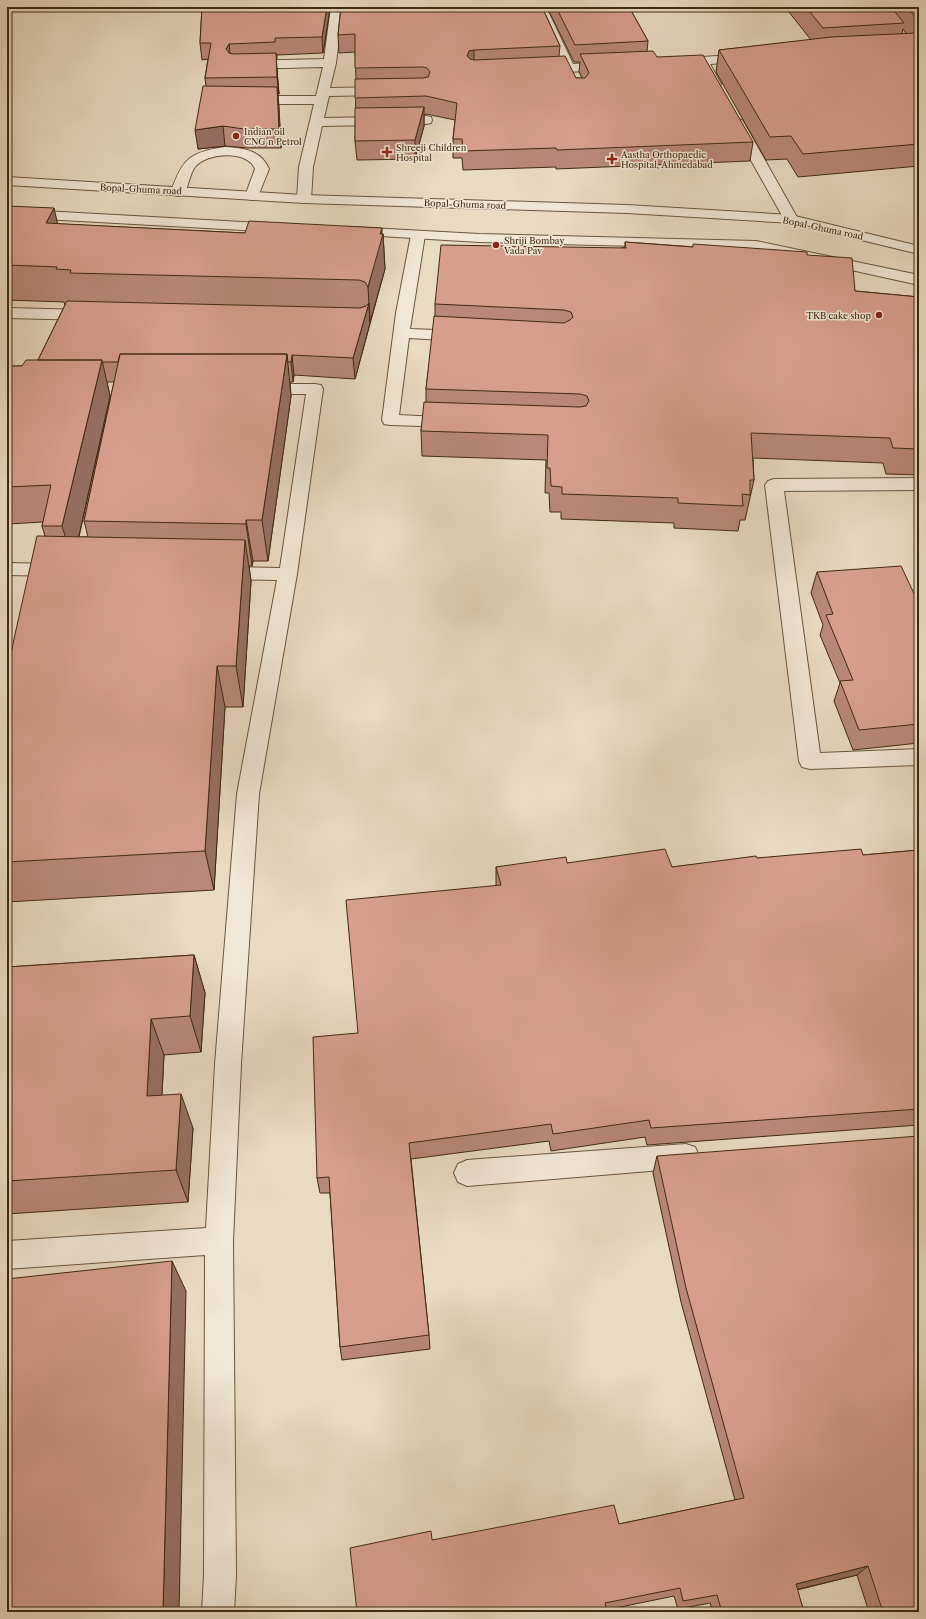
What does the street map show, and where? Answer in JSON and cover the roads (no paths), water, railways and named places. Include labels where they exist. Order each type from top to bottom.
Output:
[{"type":"street","points":[[304,199],[306,167],[330,63],[337,8],[322,9]]},
{"type":"street","points":[[529,18],[542,12],[575,80]]},
{"type":"street","points":[[687,62],[756,58]]},
{"type":"street","points":[[702,61],[722,96]]},
{"type":"street","points":[[235,65],[330,63]]},
{"type":"street","points":[[554,69],[624,65]]},
{"type":"street","points":[[238,100],[400,91]]},
{"type":"street","points":[[730,110],[791,219]]},
{"type":"street","points":[[316,122],[426,120]]},
{"type":"street","points":[[178,192],[192,163],[202,156],[216,152],[238,151],[250,154],[258,160],[262,169],[252,196]]},
{"type":"street","name":"Bopal-Ghuma road","points":[[7,181],[304,199],[627,209],[791,219],[919,250]]},
{"type":"street","points":[[7,213],[291,228]]},
{"type":"street","points":[[339,231],[479,238],[756,245],[919,280]]},
{"type":"street","points":[[418,235],[404,313],[390,420],[468,422]]},
{"type":"street","points":[[7,313],[101,315]]},
{"type":"street","points":[[402,333],[478,337]]},
{"type":"street","points":[[218,1612],[220,1575],[219,1241],[228,1064],[248,794],[288,574],[315,389],[245,389]]},
{"type":"street","points":[[919,484],[774,485],[810,761],[919,757]]},
{"type":"street","points":[[7,569],[82,570]]},
{"type":"street","points":[[201,573],[288,574]]},
{"type":"street","points":[[467,1173],[713,1154]]},
{"type":"street","points":[[7,1255],[219,1241]]},
{"type":"place","name":"Indian oil CNG n Petrol","points":[[236,136]]},
{"type":"place","name":"Shreeji Children Hospital","points":[[387,152]]},
{"type":"place","name":"Aastha Orthopaedic Hospital, Ahmedabad","points":[[612,159]]},
{"type":"place","name":"Shriji Bombay Vada Pav","points":[[496,245]]},
{"type":"place","name":"TKB cake shop","points":[[879,315]]}]
